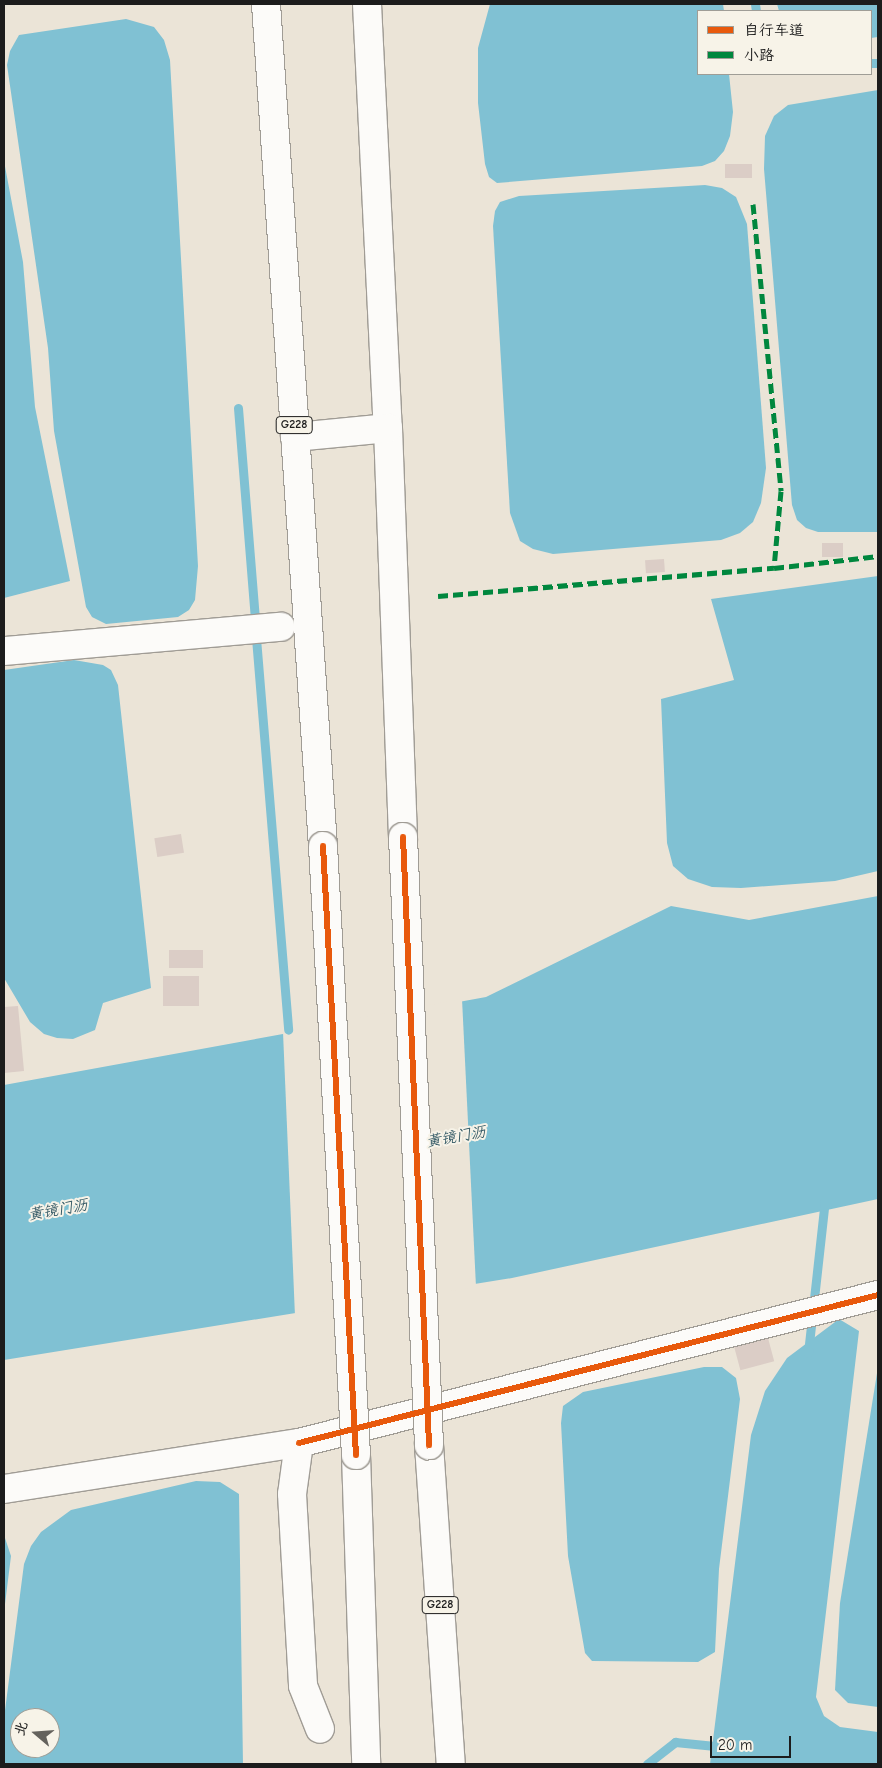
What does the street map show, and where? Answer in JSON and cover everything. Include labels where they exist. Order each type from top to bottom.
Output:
[{"type":"main road","name":"G228","points":[[266,4],[324,846],[356,1455],[366,1764]]},
{"type":"main road","name":"G228","points":[[367,4],[388,428],[429,1445],[451,1764]]},
{"type":"main road","points":[[295,436],[388,428]]},
{"type":"main road","points":[[4,651],[280,627]]},
{"type":"main road","points":[[4,1489],[299,1444],[874,1297]]},
{"type":"main road","points":[[299,1444],[292,1494],[303,1686],[320,1729]]},
{"type":"water","points":[[490,4],[723,4],[724,10],[697,10],[697,75],[729,75],[733,112],[730,136],[724,151],[715,161],[702,166],[497,183],[489,177],[485,164],[478,103],[478,48]]},
{"type":"water","points":[[777,4],[878,4],[878,37],[872,38],[872,10],[779,10]]},
{"type":"water","points":[[126,19],[154,27],[164,40],[170,60],[198,566],[195,600],[189,610],[178,617],[106,624],[92,617],[86,607],[54,431],[48,348],[7,65],[10,51],[19,35]]},
{"type":"water","points":[[878,90],[878,532],[818,532],[806,528],[797,520],[792,505],[764,169],[765,136],[774,116],[788,105]]},
{"type":"water","points":[[4,161],[23,262],[35,407],[70,581],[4,598]]},
{"type":"water","points":[[705,185],[722,188],[736,197],[747,224],[766,468],[761,503],[753,522],[740,533],[721,540],[553,554],[533,549],[520,541],[510,513],[493,226],[495,211],[500,202],[519,196]]},
{"type":"water","points":[[878,576],[878,871],[835,881],[741,888],[712,887],[688,879],[673,866],[667,843],[661,699],[734,680],[711,599]]},
{"type":"water","points":[[74,660],[103,665],[111,670],[118,685],[151,988],[103,1003],[95,1030],[73,1039],[57,1038],[44,1034],[30,1022],[4,978],[4,670]]},
{"type":"water","name":"黄镜门沥","points":[[878,896],[878,1199],[512,1278],[4,1360],[4,1085],[486,997],[671,906],[749,920]]},
{"type":"water","points":[[839,1319],[859,1331],[816,1697],[824,1716],[840,1727],[878,1732],[878,1764],[710,1764],[751,1435],[765,1391],[787,1358]]},
{"type":"water","points":[[704,1367],[722,1367],[736,1378],[740,1399],[719,1569],[715,1652],[698,1662],[592,1661],[585,1653],[568,1556],[561,1423],[563,1406],[583,1392]]},
{"type":"water","points":[[878,1367],[878,1707],[848,1703],[835,1690],[840,1603]]},
{"type":"water","points":[[196,1481],[220,1482],[239,1494],[243,1764],[4,1764],[4,1718],[24,1564],[31,1546],[41,1532],[71,1510]]},
{"type":"water","points":[[4,1535],[11,1556],[4,1612]]},
{"type":"pier","points":[[462,999],[476,1287],[295,1316],[283,1032]]},
{"type":"building","points":[[725,164],[752,164],[752,178],[725,178]]},
{"type":"building","points":[[822,543],[843,543],[843,557],[822,557]]},
{"type":"building","points":[[664,559],[665,572],[646,573],[645,560]]},
{"type":"building","points":[[181,834],[184,853],[157,857],[154,838]]},
{"type":"building","points":[[169,950],[203,950],[203,968],[169,968]]},
{"type":"building","points":[[163,976],[199,976],[199,1006],[163,1006]]},
{"type":"building","points":[[18,1006],[24,1071],[4,1073],[4,1007]]},
{"type":"building","points":[[768,1338],[774,1361],[740,1370],[734,1347]]},
{"type":"waterway","points":[[755,4],[756,10]]},
{"type":"waterway","points":[[872,63],[878,63]]},
{"type":"waterway","points":[[238,408],[255,619]]},
{"type":"waterway","points":[[256,638],[288,1030]]},
{"type":"waterway","points":[[808,1353],[825,1200]]},
{"type":"waterway","points":[[647,1764],[675,1742],[725,1747]]},
{"type":"marked path","points":[[753,204],[781,491],[774,568]]},
{"type":"marked path","points":[[438,596],[774,568],[878,556]]},
{"type":"cycle path","points":[[403,837],[429,1445]]},
{"type":"cycle path","points":[[323,846],[356,1455]]},
{"type":"cycle path","points":[[299,1443],[878,1295]]}]
